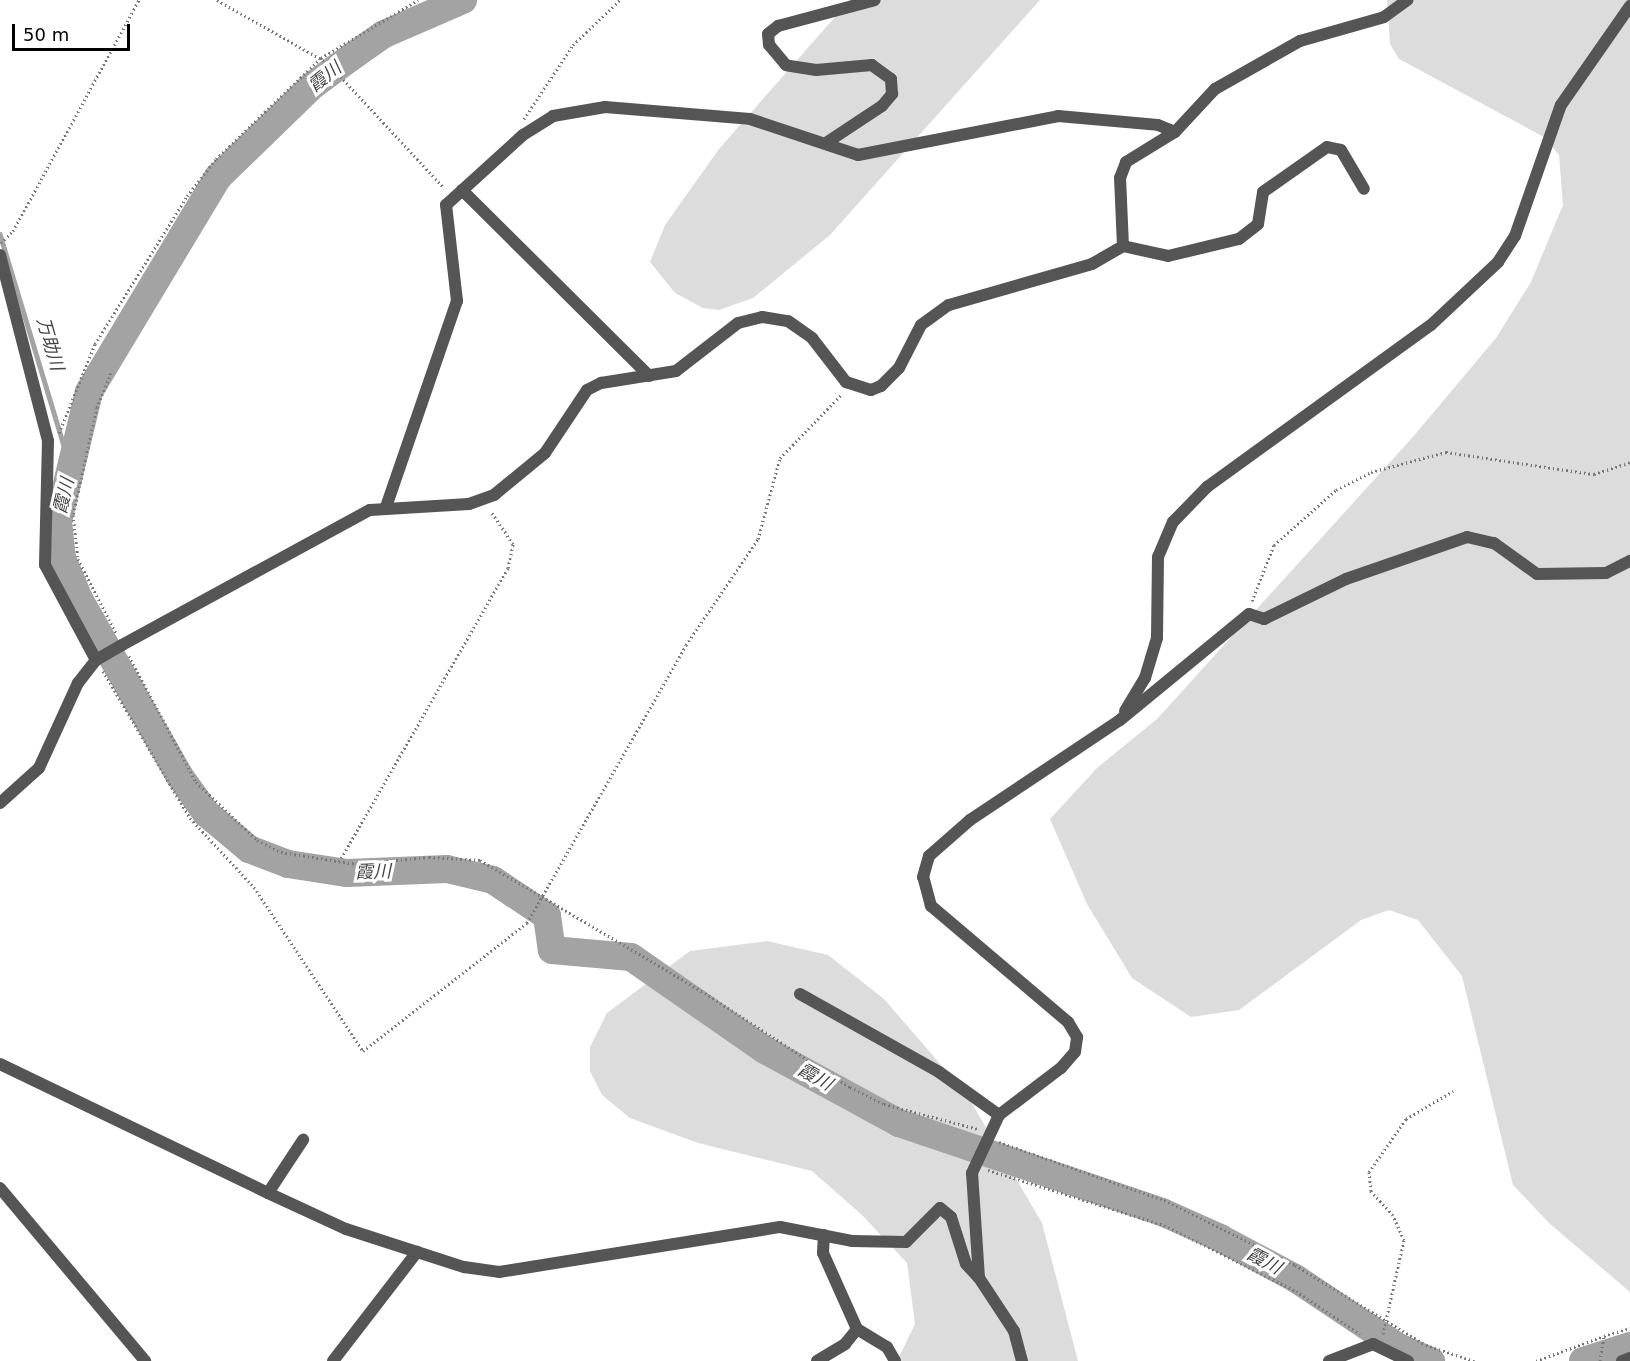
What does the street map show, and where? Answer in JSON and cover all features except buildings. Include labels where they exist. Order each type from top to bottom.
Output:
[{"type":"street","points":[[826,143],[882,106],[892,94],[891,79],[872,65],[816,70],[786,65],[769,45],[768,34],[777,26],[875,0]]},
{"type":"street","points":[[1123,246],[1121,170],[1133,156],[1175,132],[1215,89],[1237,75],[1300,41],[1384,17],[1407,0]]},
{"type":"street","points":[[1120,720],[1145,678],[1157,638],[1158,557],[1173,522],[1207,487],[1431,325],[1498,262],[1515,236],[1561,105],[1630,6]]},
{"type":"street","points":[[386,507],[458,301],[445,223],[457,193],[523,135],[553,116],[605,107],[750,119],[826,143],[848,153],[876,155],[1058,116],[1158,124],[1175,132]]},
{"type":"street","points":[[0,803],[39,768],[68,697],[99,658],[334,527],[386,507],[482,501],[532,468],[587,390],[676,371],[738,323],[762,317],[800,328],[846,382],[871,390],[892,378],[921,325],[949,305],[1092,264],[1123,246],[1168,256],[1239,239],[1258,224],[1263,192],[1328,147],[1341,150],[1364,189]]},
{"type":"street","points":[[457,193],[649,376]]},
{"type":"street","points":[[0,255],[48,441],[45,565],[99,658]]},
{"type":"street","points":[[979,1278],[970,1200],[976,1162],[986,1137],[999,1115],[1061,1068],[1075,1052],[1077,1037],[1068,1022],[931,906],[923,887],[924,866],[935,849],[970,820],[1120,720],[1249,614],[1264,619],[1346,579],[1467,537],[1494,543],[1537,574],[1606,573],[1630,561]]},
{"type":"street","points":[[800,994],[939,1071],[999,1115]]},
{"type":"street","points":[[0,1064],[346,1229],[417,1252],[499,1272],[780,1227],[824,1235],[906,1242],[935,1210],[943,1209],[966,1264],[979,1278],[1014,1331],[1022,1361]]},
{"type":"street","points":[[268,1193],[303,1140]]},
{"type":"street","points":[[0,1188],[145,1361]]},
{"type":"street","points":[[824,1235],[823,1253],[857,1329],[887,1347],[895,1361]]},
{"type":"street","points":[[333,1361],[417,1252]]},
{"type":"street","points":[[817,1361],[845,1344],[857,1329]]},
{"type":"street","points":[[1329,1361],[1373,1344],[1408,1361]]},
{"type":"street","points":[[1622,1361],[1630,1358]]},
{"type":"path","points":[[7,238],[139,0]]},
{"type":"path","points":[[217,0],[328,63],[457,193]]},
{"type":"path","points":[[63,426],[95,344],[187,196],[235,139],[321,58],[418,0]]},
{"type":"path","points":[[523,135],[525,116],[573,45],[620,0]]},
{"type":"path","points":[[111,373],[97,407],[73,515],[78,559],[119,646],[196,782],[237,827],[281,852],[339,862],[375,865],[463,857],[496,867],[542,899],[705,993],[850,1087],[884,1104],[978,1129],[986,1137],[1164,1200],[1295,1265],[1389,1319],[1426,1345],[1474,1361]]},
{"type":"path","points":[[99,658],[190,818],[254,887],[359,1050],[372,1046],[531,917],[686,645],[758,539],[780,459],[836,401],[846,382]]},
{"type":"path","points":[[1249,614],[1274,545],[1336,490],[1371,472],[1446,452],[1594,474],[1630,462]]},
{"type":"path","points":[[339,862],[508,568],[513,544],[482,501]]},
{"type":"path","points":[[1388,1326],[1404,1240],[1393,1215],[1371,1191],[1369,1172],[1407,1119],[1453,1091]]},
{"type":"path","points":[[976,1162],[1164,1225],[1296,1291],[1373,1344]]},
{"type":"path","points":[[1536,1361],[1630,1328]]},
{"type":"path","points":[[1600,1361],[1604,1336]]},
{"type":"shaded area","points":[[850,0],[1040,0],[830,235],[753,298],[719,310],[703,308],[675,293],[650,262],[665,225],[719,149]]},
{"type":"shaded area","points":[[1387,0],[1630,0],[1630,1292],[1549,1223],[1513,1185],[1462,976],[1418,920],[1389,910],[1361,920],[1239,1010],[1191,1017],[1132,978],[1087,904],[1050,819],[1097,768],[1157,719],[1412,438],[1496,338],[1531,282],[1563,205],[1559,155],[1544,137],[1399,59],[1390,44]]},
{"type":"shaded area","points":[[767,941],[828,955],[884,999],[967,1095],[1042,1223],[1078,1361],[897,1361],[915,1324],[907,1263],[862,1215],[812,1171],[698,1143],[630,1118],[602,1095],[590,1071],[590,1047],[607,1013],[690,951]]},
{"type":"waterway","name":"霞川","points":[[463,0],[384,34],[354,55],[313,85],[218,177],[89,392],[58,521],[62,558],[79,599],[179,775],[206,813],[249,849],[288,864],[347,873],[447,869],[493,880],[547,916],[552,950],[631,957],[765,1050],[899,1123],[1162,1212],[1220,1238],[1295,1278],[1398,1347],[1431,1361]]},
{"type":"waterway","name":"万助川","points":[[0,234],[69,462]]},
{"type":"waterway","name":"霞川","points":[[1583,1361],[1630,1346]]}]
